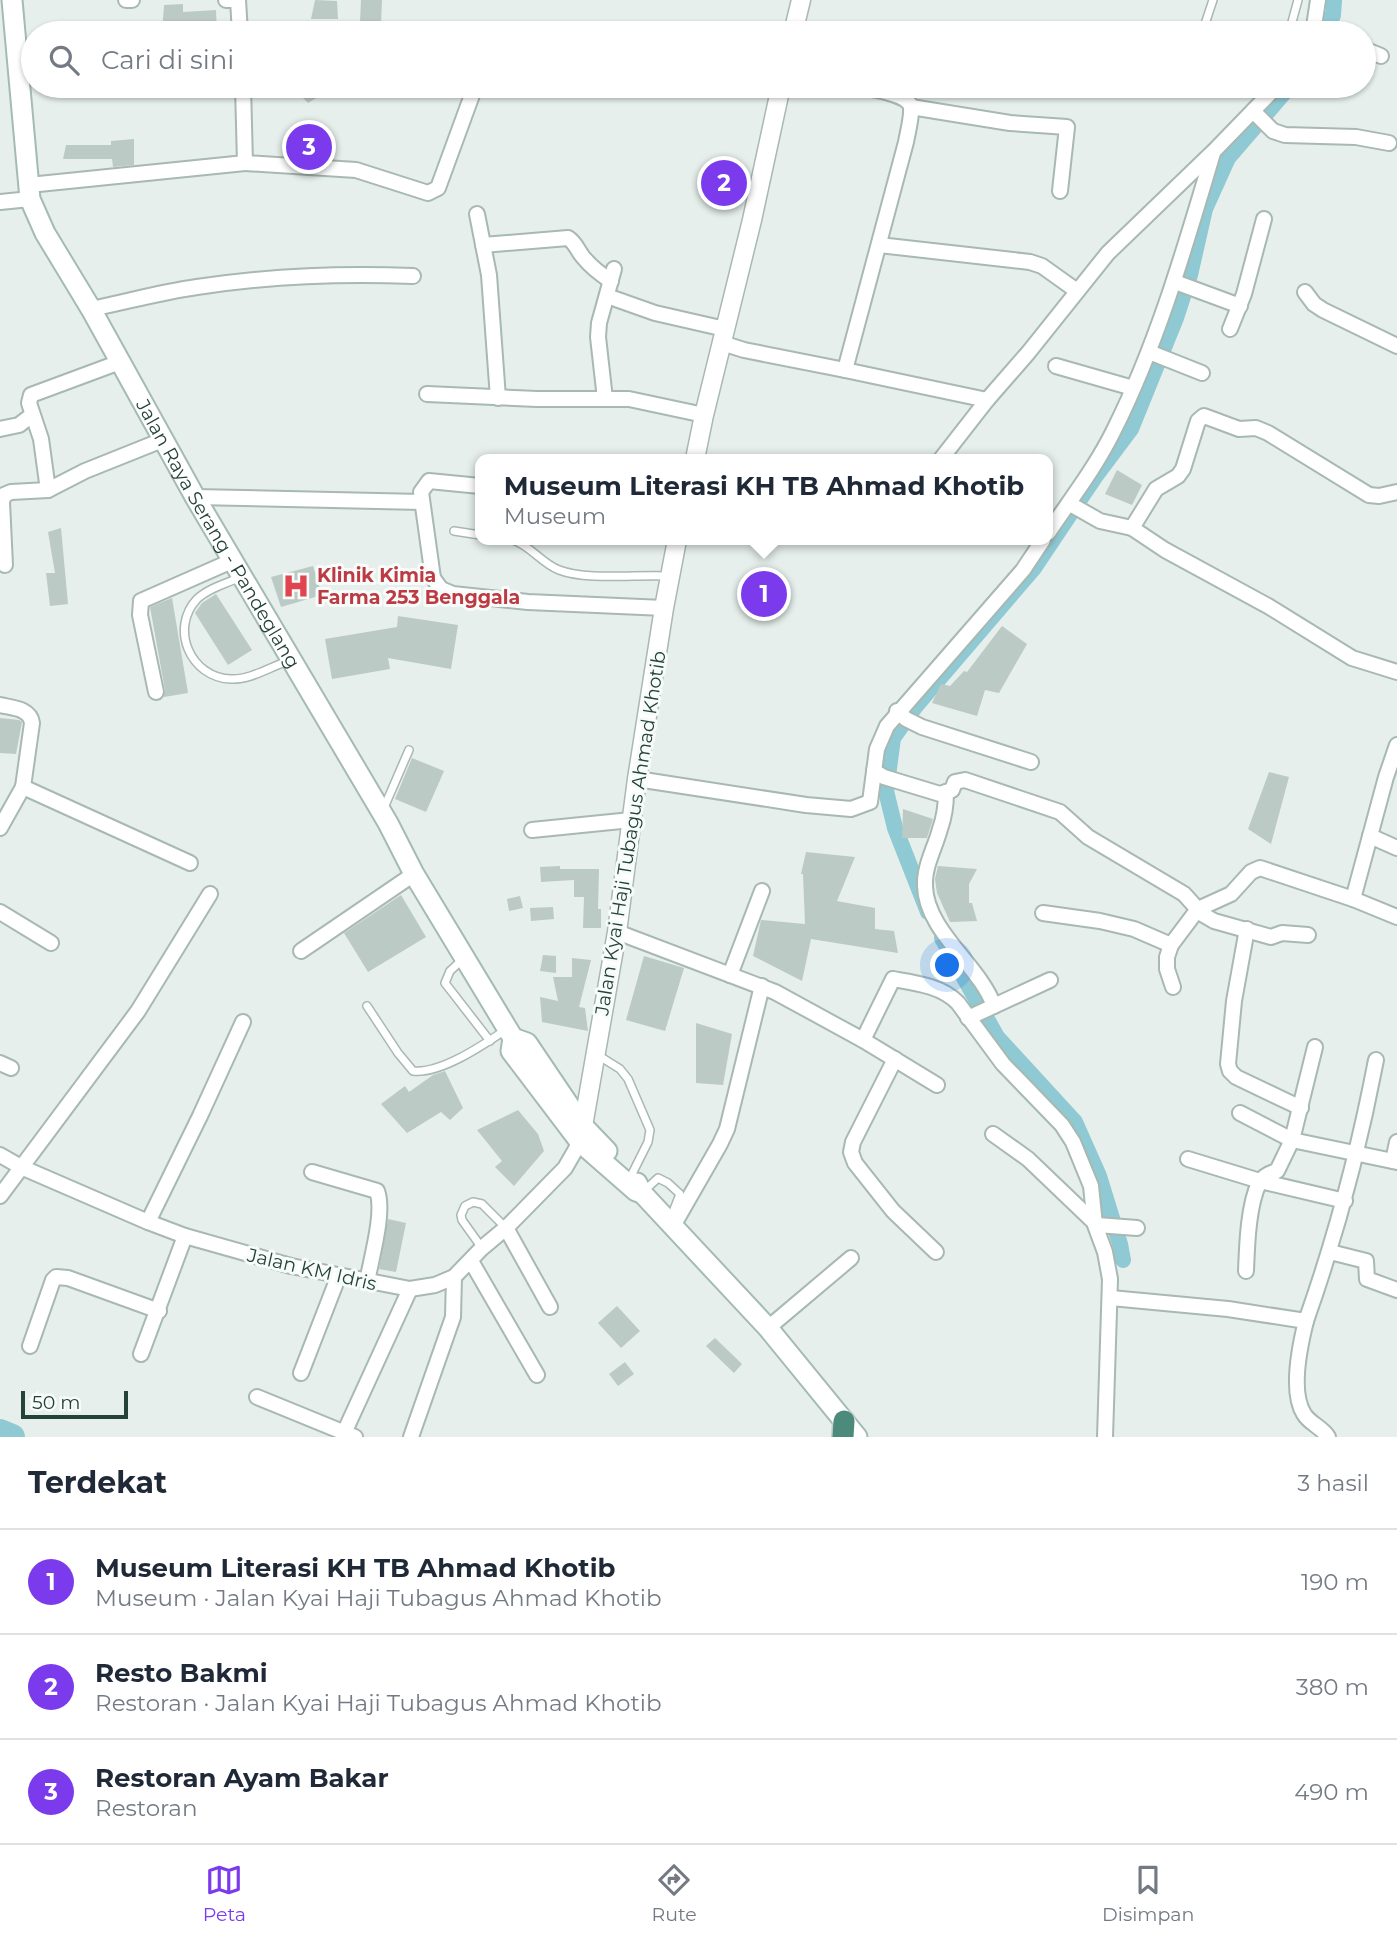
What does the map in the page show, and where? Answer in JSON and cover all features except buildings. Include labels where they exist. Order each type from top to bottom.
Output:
[{"type":"main road","name":"Jalan Raya Serang - Pandeglang","points":[[12,0],[21,96]]},
{"type":"main road","name":"Jalan Raya Serang - Pandeglang","points":[[21,98],[30,192],[45,233],[165,439],[195,497],[510,1034],[527,1043],[582,1133],[636,1191],[642,1193]]},
{"type":"main road","name":"Jalan Raya Serang - Pandeglang","points":[[582,1133],[631,1176],[640,1186],[642,1193],[768,1328],[848,1432]]},
{"type":"street","points":[[226,0],[239,0],[240,21]]},
{"type":"street","points":[[796,21],[801,0]]},
{"type":"street","points":[[1316,21],[1318,0]]},
{"type":"street","points":[[1376,53],[1381,55]]},
{"type":"street","points":[[243,98],[245,163]]},
{"type":"street","points":[[0,202],[30,192],[245,163],[356,170],[428,193],[433,192],[438,188],[471,98]]},
{"type":"street","points":[[696,454],[778,98]]},
{"type":"street","points":[[845,370],[906,142],[911,107],[901,98]]},
{"type":"street","points":[[945,454],[1108,253],[1214,152],[1260,119],[1270,98]]},
{"type":"street","points":[[911,107],[1010,123],[1067,127],[1060,191]]},
{"type":"street","points":[[1260,119],[1273,131],[1285,135],[1356,137],[1389,143]]},
{"type":"street","points":[[1053,519],[1071,505],[1114,432],[1133,388],[1156,354],[1182,285],[1214,152]]},
{"type":"street","points":[[477,214],[489,275],[498,398]]},
{"type":"street","points":[[1230,329],[1256,257],[1264,219]]},
{"type":"street","points":[[483,245],[568,239],[574,242],[580,254],[597,272],[612,275],[599,323],[598,337],[606,399]]},
{"type":"street","points":[[879,245],[1030,262],[1042,266],[1077,290]]},
{"type":"street","points":[[91,309],[194,287],[239,281],[348,273],[413,276]]},
{"type":"street","points":[[1182,285],[1240,306]]},
{"type":"street","points":[[1305,292],[1314,304],[1323,310],[1397,346]]},
{"type":"street","points":[[607,296],[723,336],[744,350],[987,400]]},
{"type":"street","points":[[1156,354],[1202,373]]},
{"type":"street","points":[[48,490],[41,439],[29,404],[31,395],[120,362]]},
{"type":"street","points":[[1056,366],[1133,388]]},
{"type":"street","points":[[427,394],[629,400],[704,415]]},
{"type":"street","points":[[0,429],[19,425],[32,415]]},
{"type":"street","points":[[1132,528],[1156,489],[1183,470],[1198,421],[1204,416],[1239,429],[1256,428],[1268,433],[1369,495],[1397,492]]},
{"type":"street","points":[[5,565],[1,514],[4,495],[11,492],[48,490],[85,471],[165,439]]},
{"type":"street","points":[[475,485],[429,481],[421,492],[433,578],[441,589],[453,594],[528,602],[664,608]]},
{"type":"street","points":[[195,497],[422,502]]},
{"type":"street","points":[[1071,505],[1110,524],[1132,528],[1165,550],[1268,606],[1352,658],[1397,671]]},
{"type":"street","name":"Jalan Kyai Haji Tubagus Ahmad Khotib","points":[[582,1133],[617,932],[637,779],[676,545]]},
{"type":"street","points":[[637,779],[806,805],[850,809],[870,802],[879,774],[877,749],[887,726],[902,715],[1023,570],[1040,545]]},
{"type":"street","points":[[156,692],[140,615],[141,601],[238,568]]},
{"type":"street","points":[[0,705],[27,712],[31,717],[30,748],[23,787],[0,828]]},
{"type":"street","points":[[902,715],[922,727],[1031,762]]},
{"type":"street","points":[[1353,899],[1370,836],[1392,779],[1397,746]]},
{"type":"street","points":[[879,774],[940,794],[952,790],[955,782],[965,780],[1060,813],[1088,837],[1184,894],[1214,921],[1271,937],[1282,933],[1308,935]]},
{"type":"street","points":[[23,787],[190,863]]},
{"type":"street","points":[[946,792],[941,829],[928,863],[924,887],[932,911],[952,947],[990,993],[991,1007]]},
{"type":"street","points":[[532,830],[631,820]]},
{"type":"street","points":[[1370,836],[1397,848]]},
{"type":"street","points":[[1173,987],[1167,970],[1171,945],[1198,909],[1231,894],[1251,872],[1260,868],[1353,899],[1397,918]]},
{"type":"street","points":[[301,951],[414,874]]},
{"type":"street","points":[[730,975],[762,891]]},
{"type":"street","points":[[0,1196],[138,1011],[210,894]]},
{"type":"street","points":[[0,912],[51,943]]},
{"type":"street","points":[[1043,913],[1134,929],[1171,945]]},
{"type":"street","points":[[1247,929],[1234,1001],[1228,1064],[1230,1071],[1236,1077],[1301,1108]]},
{"type":"street","points":[[617,932],[762,986],[863,1040],[937,1085]]},
{"type":"street","points":[[863,1040],[893,979],[934,988],[953,997],[1003,1064],[1062,1125],[1073,1142],[1091,1186],[1097,1225],[1105,1252],[1111,1298],[1105,1437]]},
{"type":"street","points":[[969,1017],[1050,980]]},
{"type":"street","points":[[671,1224],[727,1129],[762,986]]},
{"type":"street","points":[[148,1222],[243,1022]]},
{"type":"street","points":[[1246,1271],[1249,1228],[1260,1181],[1279,1168],[1292,1140],[1315,1047]]},
{"type":"street","points":[[895,1059],[853,1142],[851,1152],[855,1163],[893,1211],[936,1252]]},
{"type":"street","points":[[1328,1437],[1306,1417],[1299,1402],[1299,1358],[1306,1321],[1345,1201],[1376,1060]]},
{"type":"street","points":[[1240,1114],[1292,1140],[1395,1162],[1397,1142]]},
{"type":"street","name":"Jalan KM Idris","points":[[0,1155],[21,1167],[185,1236],[291,1266],[410,1289],[435,1285],[454,1277],[565,1168],[582,1133]]},
{"type":"street","points":[[993,1134],[1028,1158],[1097,1225],[1137,1228]]},
{"type":"street","points":[[1188,1159],[1260,1181],[1345,1201]]},
{"type":"street","points":[[312,1172],[377,1191],[378,1218],[367,1282]]},
{"type":"street","points":[[506,1228],[550,1307]]},
{"type":"street","points":[[141,1354],[185,1236]]},
{"type":"street","points":[[1330,1252],[1366,1261],[1367,1279],[1397,1290]]},
{"type":"street","points":[[768,1328],[851,1258]]},
{"type":"street","points":[[471,1261],[537,1375]]},
{"type":"street","points":[[301,1373],[339,1275]]},
{"type":"street","points":[[30,1346],[56,1277],[68,1278],[159,1311]]},
{"type":"street","points":[[411,1437],[453,1317],[454,1277]]},
{"type":"street","points":[[257,1397],[350,1435],[410,1289]]},
{"type":"street","points":[[1111,1298],[1228,1309],[1306,1321]]},
{"type":"lane","points":[[1206,21],[1213,0]]},
{"type":"lane","points":[[1292,21],[1298,0]]},
{"type":"lane","points":[[454,531],[475,534]]},
{"type":"lane","points":[[525,545],[545,563],[571,573],[670,576]]},
{"type":"lane","points":[[238,568],[192,606],[184,633],[188,651],[207,672],[234,679],[292,659]]},
{"type":"lane","points":[[382,813],[409,750]]},
{"type":"lane","points":[[464,957],[450,971],[445,983],[490,1041]]},
{"type":"lane","points":[[367,1006],[413,1071],[431,1070],[510,1034]]},
{"type":"lane","points":[[596,1054],[620,1069],[628,1079],[650,1130],[648,1142],[631,1176]]},
{"type":"lane","points":[[642,1193],[658,1178],[680,1194],[671,1224]]},
{"type":"lane","points":[[482,1248],[462,1220],[465,1206],[473,1202],[482,1204],[506,1228]]},
{"type":"waterway","points":[[1331,21],[1334,0]]},
{"type":"waterway","points":[[1053,540],[1131,429],[1176,318],[1190,275],[1205,209],[1228,158],[1280,98]]},
{"type":"waterway","points":[[928,912],[895,828],[886,791],[893,738],[915,707],[1034,568],[1049,545]]},
{"type":"waterway","points":[[942,938],[997,1037],[1075,1122],[1099,1176],[1123,1260]]},
{"type":"waterway","points":[[0,1432],[12,1437]]},
{"type":"place","name":"Restoran Ayam Bakar","points":[[309,147]]},
{"type":"place","name":"Resto Bakmi","points":[[724,183]]},
{"type":"place","name":"Klinik Kimia Farma 253 Benggala","points":[[296,586]]},
{"type":"place","name":"Museum Literasi KH TB Ahmad Khotib","points":[[764,594]]}]
